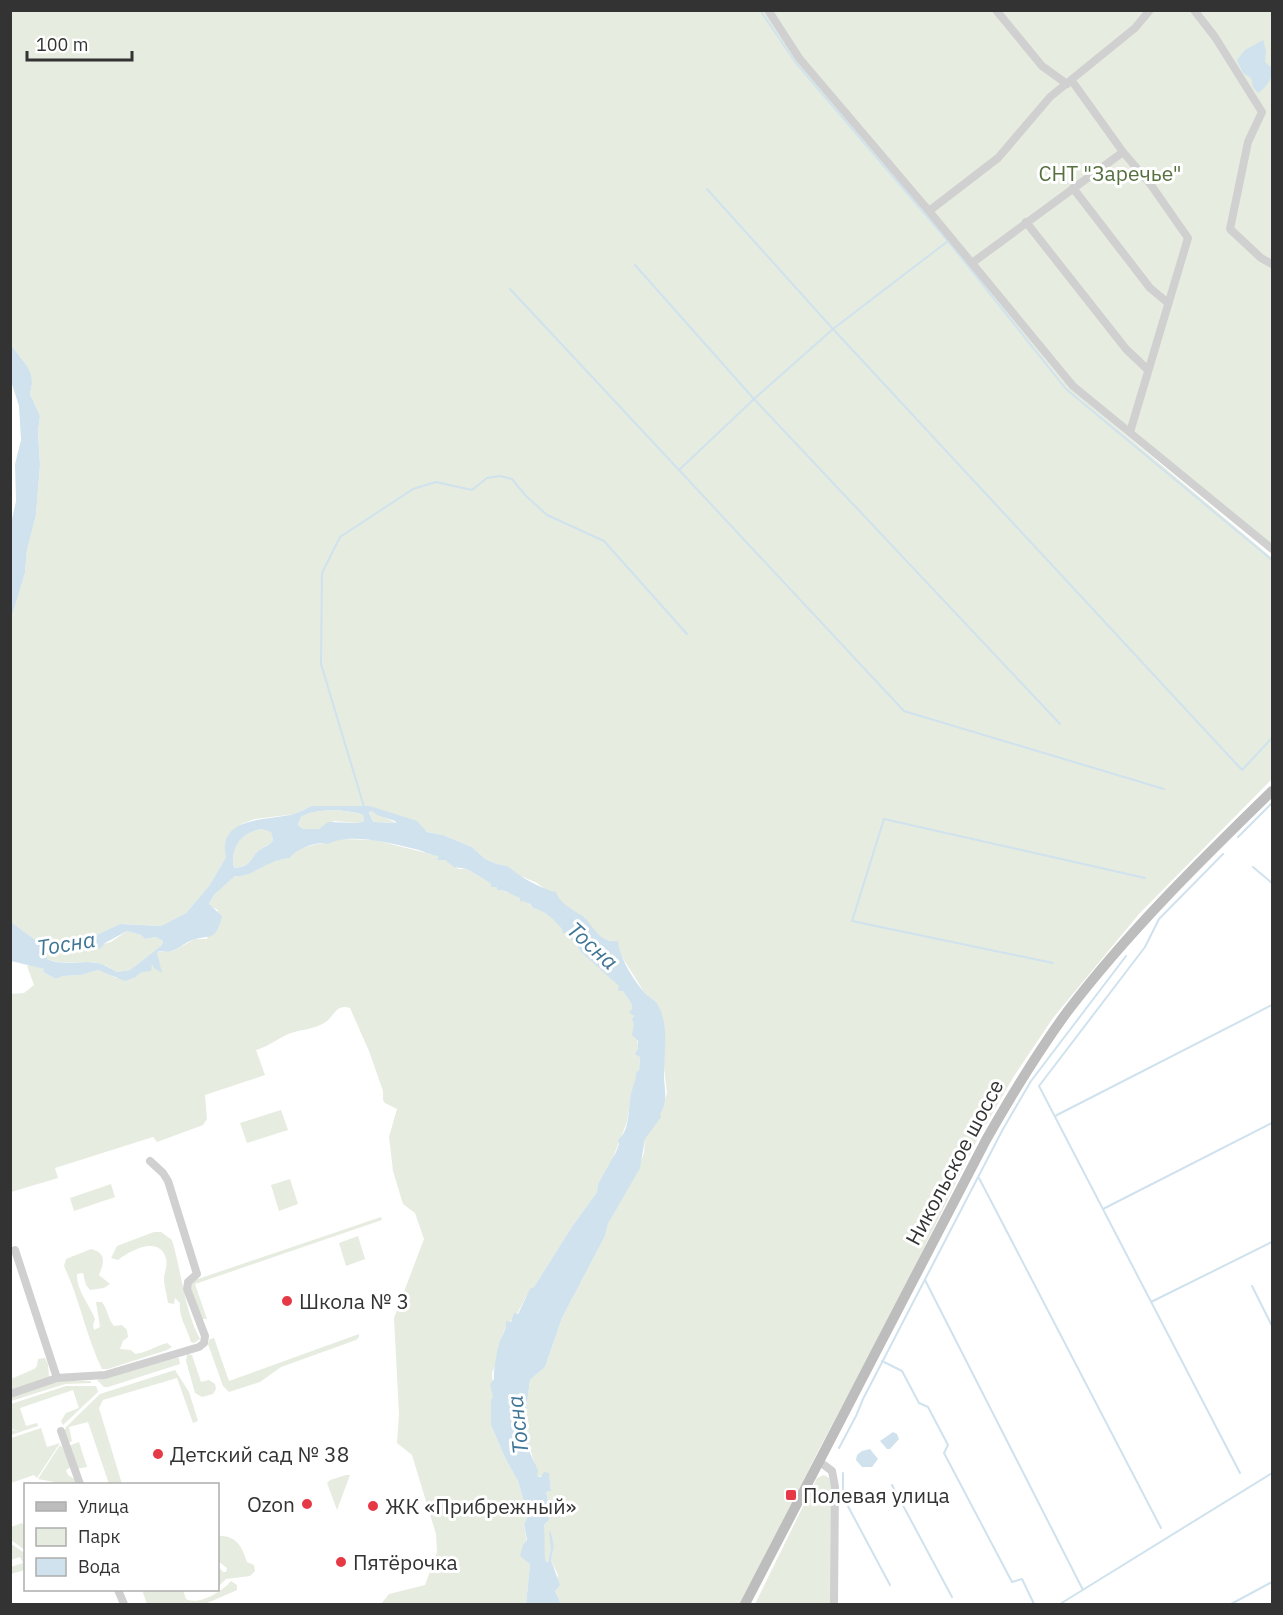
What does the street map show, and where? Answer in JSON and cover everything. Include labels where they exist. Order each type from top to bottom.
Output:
[{"type":"main road","name":"Никольское шоссе","points":[[745,1605],[970,1171],[1024,1074],[1066,1014],[1120,948],[1185,877],[1272,791]]},
{"type":"street","points":[[768,10],[799,58],[929,210],[1072,386],[1272,549]]},
{"type":"street","points":[[996,10],[1042,66],[1069,82],[1151,185],[1188,238],[1130,432]]},
{"type":"street","points":[[929,210],[998,158],[1050,97],[1135,28],[1150,10]]},
{"type":"street","points":[[1194,10],[1215,37],[1262,112],[1248,142],[1230,229],[1261,258],[1272,264]]},
{"type":"street","points":[[972,263],[1123,152]]},
{"type":"street","points":[[1073,188],[1150,288],[1168,303]]},
{"type":"street","points":[[1026,222],[1126,349],[1148,370]]},
{"type":"street","points":[[10,1394],[57,1378],[105,1375],[200,1347],[204,1343],[205,1336],[187,1289],[188,1282],[197,1274],[168,1181],[150,1161]]},
{"type":"street","points":[[15,1250],[57,1378]]},
{"type":"street","points":[[61,1431],[79,1483]]},
{"type":"street","points":[[820,1462],[832,1471],[835,1487],[834,1605]]},
{"type":"street","points":[[118,1591],[124,1605]]},
{"type":"green space","points":[[11,11],[765,11],[1070,388],[1272,558],[1272,779],[1139,914],[1053,1018],[1014,1076],[976,1142],[895,1307],[817,1453],[742,1604],[561,1604],[555,1591],[558,1575],[551,1560],[554,1547],[551,1537],[548,1562],[546,1563],[542,1554],[537,1552],[536,1547],[538,1534],[549,1520],[548,1507],[556,1502],[548,1500],[546,1492],[551,1491],[549,1476],[537,1476],[528,1438],[521,1434],[520,1419],[526,1411],[530,1380],[545,1367],[562,1318],[605,1236],[608,1224],[636,1174],[644,1153],[645,1139],[663,1108],[667,1093],[656,1002],[644,992],[612,941],[603,939],[584,917],[574,912],[537,883],[514,873],[508,866],[485,859],[472,847],[443,835],[427,832],[419,826],[370,806],[311,806],[295,814],[255,819],[241,824],[226,857],[209,886],[186,913],[161,926],[120,924],[94,936],[82,939],[70,937],[48,945],[38,942],[11,922],[11,619],[25,573],[27,550],[36,515],[40,465],[38,432],[40,416],[30,394],[32,384],[27,366],[11,345]]},
{"type":"green space","name":"СНТ \"Заречье\"","points":[[768,11],[1272,11],[1272,549],[1073,386],[799,58]]},
{"type":"green space","points":[[337,810],[363,815],[364,821],[358,823],[334,821],[319,829],[303,829],[298,825],[301,817],[310,813]]},
{"type":"green space","points":[[369,811],[372,811],[396,823],[374,822]]},
{"type":"green space","points":[[262,829],[271,831],[273,840],[257,852],[248,864],[234,868],[234,854],[239,842],[248,834]]},
{"type":"green space","points":[[341,839],[375,840],[438,856],[437,859],[445,860],[459,869],[467,869],[490,883],[491,887],[497,887],[497,890],[522,898],[533,908],[540,909],[556,921],[583,954],[620,986],[631,1003],[640,1057],[639,1072],[636,1072],[627,1122],[612,1160],[598,1184],[597,1192],[527,1295],[517,1314],[506,1326],[492,1373],[491,1425],[518,1481],[528,1516],[524,1524],[530,1564],[526,1604],[381,1604],[389,1594],[425,1585],[437,1552],[436,1534],[412,1455],[397,1443],[399,1414],[394,1318],[424,1239],[415,1213],[403,1204],[393,1171],[389,1137],[397,1109],[383,1100],[383,1091],[369,1051],[350,1008],[342,1007],[322,1024],[286,1035],[256,1050],[265,1075],[205,1095],[207,1119],[203,1125],[157,1142],[153,1137],[55,1168],[58,1178],[11,1192],[10,994],[24,993],[34,985],[27,966],[44,969],[43,972],[56,979],[98,970],[116,978],[136,977],[152,963],[161,972],[157,952],[173,951],[195,939],[207,939],[218,910],[209,904],[214,895],[235,876],[245,875],[271,862],[290,858],[294,853],[306,847]]},
{"type":"green space","points":[[127,931],[141,935],[145,939],[156,937],[163,941],[162,945],[130,970],[117,972],[97,963],[61,962],[47,959],[50,949],[96,946],[111,942]]},
{"type":"green space","points":[[281,1110],[288,1130],[247,1143],[240,1123]]},
{"type":"green space","points":[[290,1179],[298,1204],[279,1211],[271,1185]]},
{"type":"green space","points":[[111,1184],[115,1197],[74,1211],[70,1198]]},
{"type":"green space","points":[[381,1217],[382,1220],[195,1284],[207,1319],[202,1319],[189,1286],[195,1280]]},
{"type":"green space","points":[[154,1232],[161,1232],[172,1240],[187,1303],[200,1339],[194,1343],[191,1342],[182,1317],[180,1303],[175,1298],[174,1304],[168,1303],[164,1279],[166,1259],[163,1252],[152,1246],[137,1249],[118,1260],[111,1258],[117,1246]]},
{"type":"green space","points":[[358,1236],[365,1259],[346,1266],[339,1243]]},
{"type":"green space","points":[[91,1249],[102,1256],[103,1263],[99,1275],[110,1284],[104,1288],[90,1290],[83,1273],[77,1274],[81,1292],[95,1319],[94,1330],[100,1327],[96,1302],[102,1302],[114,1326],[122,1325],[127,1330],[128,1337],[123,1341],[120,1349],[131,1350],[135,1354],[167,1343],[172,1347],[102,1369],[64,1266],[66,1259]]},
{"type":"green space","points":[[359,1334],[356,1340],[281,1367],[260,1382],[229,1392],[223,1386],[208,1344],[210,1339],[214,1338],[229,1381]]},
{"type":"green space","points":[[187,1354],[192,1355],[201,1382],[209,1380],[215,1384],[216,1389],[213,1394],[202,1397],[195,1393],[186,1361]]},
{"type":"green space","points":[[45,1358],[49,1377],[11,1390],[11,1379],[34,1369],[38,1359]]},
{"type":"green space","points":[[179,1358],[180,1364],[108,1387],[104,1387],[97,1380]]},
{"type":"green space","points":[[175,1370],[189,1392],[198,1421],[193,1423],[177,1378],[103,1400],[99,1408],[122,1483],[109,1483],[88,1422],[69,1427],[72,1441],[67,1444],[64,1432],[66,1427],[100,1394]]},
{"type":"green space","points":[[58,1381],[91,1381],[91,1383],[65,1384],[11,1401],[10,1396]]},
{"type":"green space","points":[[66,1386],[96,1386],[98,1392],[63,1425],[61,1421],[66,1413],[79,1408],[73,1390],[20,1408],[26,1426],[37,1423],[38,1426],[11,1435],[11,1430],[20,1431],[11,1429],[11,1404]]},
{"type":"green space","points":[[41,1428],[47,1447],[60,1443],[37,1478],[34,1475],[11,1483],[11,1438]]},
{"type":"green space","points":[[79,1442],[87,1467],[76,1469],[68,1446]]},
{"type":"green space","points":[[60,1445],[71,1467],[66,1470],[68,1475],[76,1480],[76,1483],[55,1483],[38,1479]]},
{"type":"green space","points":[[350,1475],[337,1510],[327,1483]]},
{"type":"green space","points":[[824,1475],[829,1478],[831,1487],[831,1604],[755,1604],[817,1478]]},
{"type":"green space","points":[[22,1523],[24,1526],[24,1549],[11,1540],[11,1527]]},
{"type":"green space","points":[[219,1536],[234,1540],[243,1551],[247,1562],[254,1565],[255,1571],[250,1576],[226,1579],[219,1586],[219,1567],[223,1572],[226,1572],[227,1568],[219,1562]]},
{"type":"green space","points":[[10,1543],[24,1553],[24,1570],[11,1574],[11,1567],[23,1563],[20,1557],[11,1560]]},
{"type":"green space","points":[[231,1581],[237,1585],[237,1590],[205,1604],[147,1604],[142,1591],[183,1591],[186,1599],[197,1601],[222,1589]]},
{"type":"water","points":[[1263,40],[1266,51],[1265,62],[1272,68],[1272,75],[1269,82],[1258,93],[1253,87],[1251,78],[1243,73],[1237,60],[1245,50]]},
{"type":"water","points":[[11,345],[31,375],[30,394],[40,416],[38,432],[40,465],[36,515],[27,550],[25,573],[11,619],[11,524],[16,501],[15,464],[21,440],[19,406],[11,381]]},
{"type":"water","points":[[311,806],[370,806],[417,821],[427,832],[443,835],[472,847],[485,859],[508,866],[530,882],[556,892],[561,901],[584,917],[598,934],[606,940],[618,941],[628,969],[646,994],[656,1002],[663,1019],[665,1095],[661,1117],[645,1139],[640,1168],[608,1224],[605,1236],[562,1318],[545,1367],[530,1380],[526,1411],[520,1419],[521,1433],[528,1438],[530,1453],[538,1470],[537,1476],[541,1477],[544,1472],[549,1473],[551,1491],[546,1492],[548,1500],[556,1501],[556,1505],[548,1507],[549,1520],[538,1534],[536,1547],[537,1552],[541,1547],[546,1562],[548,1562],[551,1549],[549,1531],[554,1547],[551,1560],[560,1585],[555,1591],[561,1604],[526,1604],[530,1564],[520,1556],[527,1540],[524,1524],[528,1516],[518,1481],[491,1425],[491,1399],[493,1397],[490,1384],[494,1379],[497,1351],[506,1321],[511,1322],[514,1313],[518,1314],[530,1289],[534,1287],[597,1192],[598,1184],[616,1152],[618,1140],[625,1129],[636,1072],[639,1071],[640,1057],[635,1054],[638,1041],[632,1035],[634,1016],[629,1012],[632,1009],[631,1003],[623,991],[618,991],[619,986],[583,954],[566,933],[562,933],[563,930],[553,920],[530,904],[520,902],[520,898],[497,890],[497,887],[491,887],[490,883],[467,869],[454,867],[445,860],[437,860],[438,856],[394,844],[358,839],[313,845],[302,849],[290,858],[273,862],[249,874],[235,876],[214,895],[209,904],[222,916],[213,935],[195,939],[167,952],[157,952],[162,973],[152,964],[151,971],[142,972],[125,981],[98,970],[56,979],[43,972],[44,969],[11,961],[11,922],[38,942],[48,945],[70,937],[82,939],[94,936],[120,924],[161,926],[186,913],[209,886],[226,857],[225,843],[229,834],[237,827],[247,822],[294,814]],"holes":[[[337,810],[358,813],[363,815],[364,821],[358,823],[328,822],[319,829],[303,829],[298,825],[301,817],[314,812]],[[372,811],[396,823],[374,822],[369,812]],[[262,829],[271,832],[273,840],[257,852],[245,866],[234,868],[234,854],[239,842],[243,837]],[[127,931],[141,935],[145,939],[156,937],[163,941],[162,945],[130,970],[117,972],[97,963],[61,963],[47,959],[50,949],[71,946],[87,948],[96,946],[100,949],[105,943]]]},
{"type":"water","points":[[893,1432],[899,1439],[890,1449],[887,1449],[880,1441]]},
{"type":"water","points":[[870,1449],[878,1459],[872,1467],[862,1467],[856,1460],[857,1455]]},
{"type":"waterway","points":[[760,10],[796,63],[948,241],[833,329],[679,470],[904,711],[1164,789]]},
{"type":"waterway","points":[[707,189],[833,329],[1242,770],[1272,738]]},
{"type":"waterway","points":[[948,241],[1066,389],[1272,560]]},
{"type":"waterway","points":[[635,265],[754,399],[1060,724]]},
{"type":"waterway","points":[[510,289],[679,470]]},
{"type":"waterway","points":[[365,810],[321,664],[322,573],[340,537],[413,489],[436,482],[472,490],[487,478],[500,476],[512,479],[526,496],[547,515],[604,541],[687,634]]},
{"type":"waterway","points":[[1238,837],[1272,803]]},
{"type":"waterway","points":[[1053,963],[852,921],[884,819],[1145,878]]},
{"type":"waterway","points":[[1223,854],[1159,919],[1145,947],[1039,1086],[1240,1473]]},
{"type":"waterway","points":[[1253,867],[1272,883]]},
{"type":"waterway","points":[[839,1448],[1003,1129],[1031,1081],[1126,956]]},
{"type":"waterway","points":[[1055,1116],[1272,1005]]},
{"type":"waterway","points":[[1103,1209],[1272,1123]]},
{"type":"waterway","points":[[979,1178],[1161,1528]]},
{"type":"waterway","points":[[1151,1302],[1272,1242]]},
{"type":"waterway","points":[[925,1280],[1083,1590]]},
{"type":"waterway","points":[[1252,1286],[1272,1326]]},
{"type":"waterway","points":[[882,1361],[902,1371],[919,1403],[928,1407],[948,1445],[944,1453],[1012,1582],[1022,1579],[1034,1604]]},
{"type":"waterway","points":[[843,1473],[843,1497],[890,1585]]},
{"type":"waterway","points":[[1060,1604],[1272,1473]]},
{"type":"waterway","points":[[892,1485],[952,1597]]},
{"type":"waterway","name":"Тосна","points":[[538,1519],[539,1564]]},
{"type":"waterway","points":[[1231,1604],[1272,1582]]},
{"type":"place","name":"Школа № 3","points":[[287,1301]]},
{"type":"place","name":"Детский сад № 38","points":[[158,1454]]},
{"type":"place","name":"Полевая улица","points":[[791,1495]]},
{"type":"place","name":"Ozon","points":[[307,1504]]},
{"type":"place","name":"ЖК «Прибрежный»","points":[[373,1506]]},
{"type":"place","name":"Пятёрочка","points":[[341,1562]]}]
